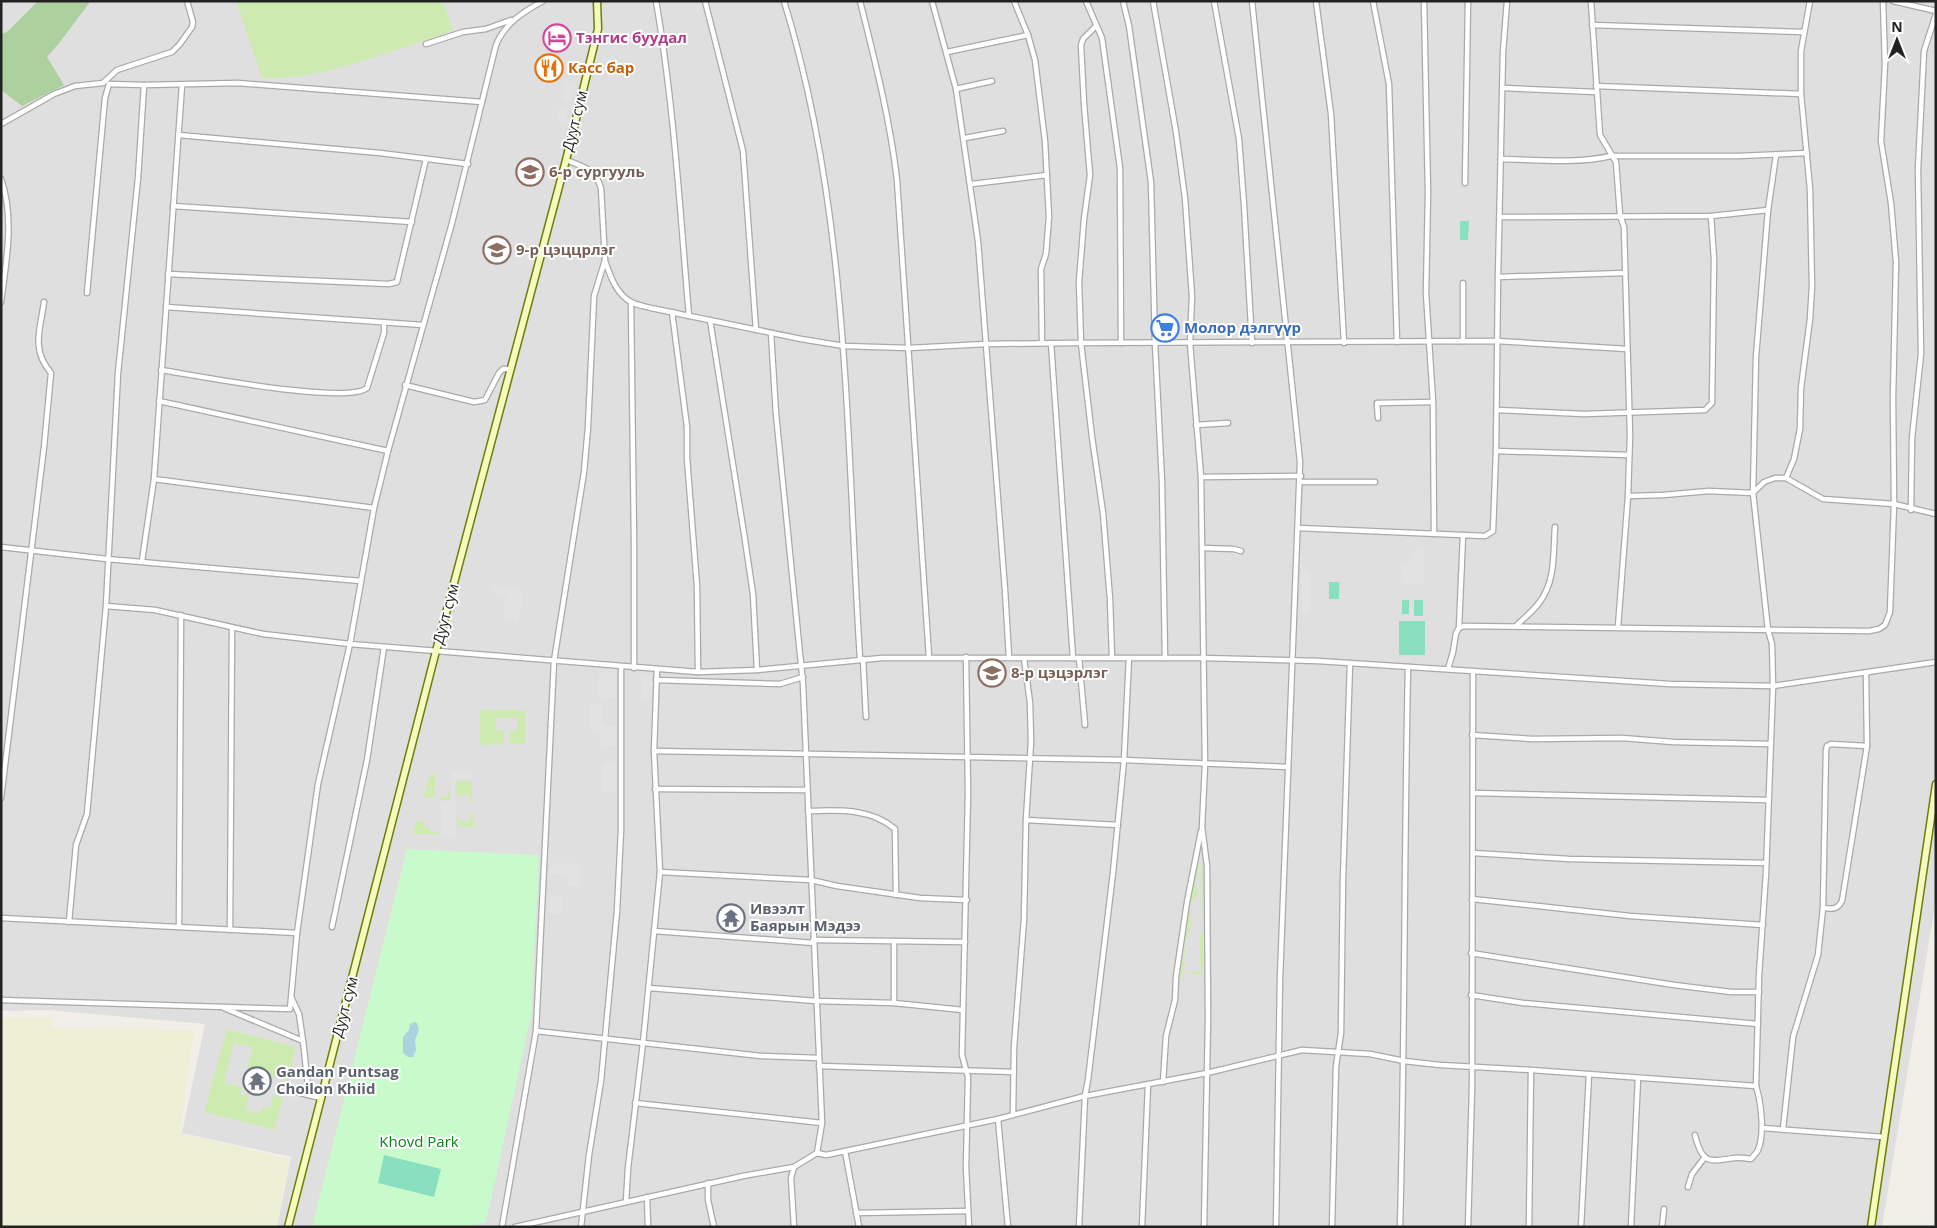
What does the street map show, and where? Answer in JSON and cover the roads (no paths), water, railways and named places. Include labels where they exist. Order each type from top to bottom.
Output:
[{"type":"main road","name":"Дуут сум","points":[[288,1227],[436,651],[566,160],[598,29],[597,1]]},
{"type":"main road","points":[[1871,1227],[1936,784]]},
{"type":"street","points":[[103,83],[117,70],[172,52],[189,33],[193,22],[187,1]]},
{"type":"street","points":[[426,44],[462,32],[486,29],[513,19],[543,1]]},
{"type":"street","points":[[656,1],[674,133],[690,316]]},
{"type":"street","points":[[705,1],[743,151],[756,330]]},
{"type":"street","points":[[784,1],[809,94],[824,174],[844,346],[851,462],[853,554],[866,717]]},
{"type":"street","points":[[860,1],[885,100],[893,147],[909,348],[929,657]]},
{"type":"street","points":[[932,1],[956,88],[972,184],[983,286],[1006,590],[1009,658]]},
{"type":"street","points":[[1014,1],[1028,35],[1035,60],[1047,175],[1049,217],[1046,254],[1041,269],[1042,343]]},
{"type":"street","points":[[1086,1],[1102,38],[1120,168],[1121,343]]},
{"type":"street","points":[[1123,1],[1130,34],[1151,182],[1155,343],[1162,482],[1165,658]]},
{"type":"street","points":[[1153,1],[1171,98],[1185,198],[1192,296],[1190,343],[1200,477],[1205,765],[1202,827],[1207,866],[1208,1020],[1204,1227]]},
{"type":"street","points":[[1214,1],[1239,139],[1252,343]]},
{"type":"street","points":[[1252,1],[1300,448],[1279,1054],[1276,1227]]},
{"type":"street","points":[[1316,1],[1331,114],[1344,343]]},
{"type":"street","points":[[1373,1],[1389,84],[1397,342]]},
{"type":"street","points":[[1424,1],[1428,193],[1426,293],[1433,402],[1434,534]]},
{"type":"street","points":[[1465,183],[1468,1]]},
{"type":"street","points":[[1298,528],[1485,536],[1493,530],[1506,1]]},
{"type":"street","points":[[1591,1],[1600,135],[1616,162],[1620,216],[1624,227],[1630,414],[1628,496],[1618,627]]},
{"type":"street","points":[[1786,478],[1794,459],[1800,429],[1801,388],[1810,319],[1812,286],[1810,188],[1801,94],[1801,51],[1810,1]]},
{"type":"street","points":[[1459,628],[1464,626],[1516,626],[1869,631],[1878,629],[1885,624],[1890,612],[1894,504],[1892,398],[1896,262],[1891,203],[1880,141],[1885,64],[1883,1]]},
{"type":"street","points":[[1893,1],[1936,12],[1924,51],[1918,169],[1920,354],[1912,438],[1911,510]]},
{"type":"street","points":[[1,1000],[290,1009],[297,933],[318,784],[350,644],[374,508],[405,385],[468,164],[496,45],[501,33],[513,19]]},
{"type":"street","points":[[1592,25],[1804,32]]},
{"type":"street","points":[[1096,26],[1083,39],[1081,45],[1090,175],[1078,282],[1082,343],[1092,437],[1103,513],[1110,599],[1112,658]]},
{"type":"street","points":[[947,52],[1028,35]]},
{"type":"street","points":[[956,88],[992,81]]},
{"type":"street","points":[[1,124],[54,94],[75,86],[103,83],[144,85],[238,83],[482,102]]},
{"type":"street","points":[[86,293],[105,98],[109,84]]},
{"type":"street","points":[[69,922],[76,845],[87,814],[106,606],[118,373],[138,178],[144,85]]},
{"type":"street","points":[[142,561],[154,479],[182,85]]},
{"type":"street","points":[[1596,86],[1801,94]]},
{"type":"street","points":[[1503,88],[1596,92]]},
{"type":"street","points":[[965,138],[1003,131]]},
{"type":"street","points":[[179,135],[468,164]]},
{"type":"street","points":[[1502,159],[1577,161],[1611,156],[1776,155],[1807,153]]},
{"type":"street","points":[[1696,1136],[1698,1145],[1705,1157],[1714,1162],[1735,1158],[1750,1159],[1758,1150],[1762,1128],[1759,1096],[1756,1086],[1773,686],[1772,644],[1768,630],[1753,492],[1756,357],[1768,210],[1776,155]]},
{"type":"street","points":[[168,274],[389,284],[397,282],[426,159]]},
{"type":"street","points":[[566,160],[590,169],[599,181],[601,188],[604,260],[611,279],[631,302],[772,334],[844,346],[909,348],[1042,343],[1497,341],[1627,349]]},
{"type":"street","points":[[972,184],[1047,175]]},
{"type":"street","points":[[1,179],[8,211],[8,240],[1,302]]},
{"type":"street","points":[[173,206],[412,222]]},
{"type":"street","points":[[1501,217],[1711,216],[1768,210]]},
{"type":"street","points":[[1497,410],[1630,414],[1705,410],[1712,403],[1714,258],[1711,216]]},
{"type":"street","points":[[1,240],[8,240]]},
{"type":"street","points":[[502,1227],[536,1031],[554,661],[584,472],[594,296],[604,260]]},
{"type":"street","points":[[1498,277],[1625,273]]},
{"type":"street","points":[[1463,283],[1463,341]]},
{"type":"street","points":[[1,798],[44,448],[51,373],[43,363],[37,345],[44,302]]},
{"type":"street","points":[[631,302],[634,668]]},
{"type":"street","points":[[166,306],[423,325]]},
{"type":"street","points":[[672,312],[687,427],[687,458],[697,586],[698,672]]},
{"type":"street","points":[[710,320],[753,594],[757,670]]},
{"type":"street","points":[[161,370],[287,391],[361,391],[367,388],[384,333],[384,322]]},
{"type":"street","points":[[772,334],[776,414],[803,677],[822,1123],[817,1153]]},
{"type":"street","points":[[1051,343],[1073,658]]},
{"type":"street","points":[[405,385],[479,402],[485,400],[499,373],[503,369],[511,369]]},
{"type":"street","points":[[159,401],[388,451]]},
{"type":"street","points":[[1378,418],[1377,403],[1433,402]]},
{"type":"street","points":[[1196,425],[1228,423]]},
{"type":"street","points":[[1496,451],[1629,455]]},
{"type":"street","points":[[1200,477],[1300,476]]},
{"type":"street","points":[[1628,496],[1710,491],[1753,492],[1764,482],[1775,478],[1786,478],[1823,498],[1894,504],[1911,510],[1936,514]]},
{"type":"street","points":[[154,479],[374,508]]},
{"type":"street","points":[[1300,482],[1375,482]]},
{"type":"street","points":[[1516,626],[1538,605],[1552,577],[1555,527]]},
{"type":"street","points":[[1448,670],[1456,632],[1459,628],[1463,535]]},
{"type":"street","points":[[1,547],[107,559],[361,581]]},
{"type":"street","points":[[1202,548],[1234,548],[1241,551]]},
{"type":"street","points":[[106,606],[155,610],[263,634],[350,644],[698,672],[757,670],[861,659],[929,657],[1202,658],[1350,663],[1670,684],[1773,686],[1936,662]]},
{"type":"street","points":[[179,927],[181,615]]},
{"type":"street","points":[[230,930],[232,628]]},
{"type":"street","points":[[332,927],[367,760],[384,647]]},
{"type":"street","points":[[966,657],[968,758],[967,900],[962,1055],[968,1077],[966,1126],[969,1227]]},
{"type":"street","points":[[1013,1114],[1014,1047],[1024,919],[1026,820],[1030,759],[1030,703],[1024,658]]},
{"type":"street","points":[[1079,658],[1085,725]]},
{"type":"street","points":[[1079,1227],[1085,1096],[1118,825],[1124,760],[1129,658]]},
{"type":"street","points":[[1332,1227],[1336,1066],[1341,1033],[1343,879],[1350,663]]},
{"type":"street","points":[[581,1227],[600,1081],[617,911],[621,839],[621,667]]},
{"type":"street","points":[[1400,1227],[1404,1061],[1408,667]]},
{"type":"street","points":[[626,1202],[660,872],[654,750],[657,669]]},
{"type":"street","points":[[1468,1227],[1472,1066],[1473,672]]},
{"type":"street","points":[[1823,908],[1833,909],[1839,907],[1842,901],[1867,746],[1866,672]]},
{"type":"street","points":[[656,680],[780,684],[803,677]]},
{"type":"street","points":[[1472,735],[1532,739],[1622,738],[1673,742],[1770,744]]},
{"type":"street","points":[[1783,1129],[1793,1037],[1818,955],[1823,908],[1827,746],[1831,744],[1867,746]]},
{"type":"street","points":[[654,750],[1124,760],[1205,765],[1288,767]]},
{"type":"street","points":[[655,789],[807,790]]},
{"type":"street","points":[[1473,793],[1767,800]]},
{"type":"street","points":[[808,810],[837,810],[864,813],[886,821],[894,829],[896,895]]},
{"type":"street","points":[[1026,820],[1118,825]]},
{"type":"street","points":[[1164,1082],[1166,1036],[1175,1000],[1176,977],[1187,902],[1202,827]]},
{"type":"street","points":[[1473,853],[1569,859],[1766,863]]},
{"type":"street","points":[[660,872],[811,880],[896,895],[967,900]]},
{"type":"street","points":[[1472,899],[1630,916],[1763,925]]},
{"type":"street","points":[[1,918],[297,933]]},
{"type":"street","points":[[654,931],[814,942],[965,942]]},
{"type":"street","points":[[894,942],[894,1003]]},
{"type":"street","points":[[1472,953],[1674,985],[1731,992],[1759,992]]},
{"type":"street","points":[[649,988],[816,1001],[894,1003],[962,1010]]},
{"type":"street","points":[[1471,995],[1543,1005],[1758,1024]]},
{"type":"street","points":[[291,998],[299,1014],[309,1095]]},
{"type":"street","points":[[221,1007],[303,1041]]},
{"type":"street","points":[[536,1031],[761,1056],[819,1058]]},
{"type":"street","points":[[515,1227],[708,1184],[794,1168],[817,1153],[826,1155],[966,1126],[1085,1096],[1164,1082],[1302,1050],[1370,1054],[1404,1061],[1440,1065],[1756,1086]]},
{"type":"street","points":[[819,1066],[1014,1072]]},
{"type":"street","points":[[1529,1227],[1531,1070]]},
{"type":"street","points":[[1581,1227],[1589,1074]]},
{"type":"street","points":[[1631,1227],[1638,1078]]},
{"type":"street","points":[[1142,1227],[1148,1085]]},
{"type":"street","points":[[292,1091],[321,1098]]},
{"type":"street","points":[[635,1103],[822,1123]]},
{"type":"street","points":[[998,1119],[1008,1227]]},
{"type":"street","points":[[1762,1128],[1884,1137]]},
{"type":"street","points":[[845,1151],[859,1227]]},
{"type":"street","points":[[1688,1186],[1692,1174],[1705,1157]]},
{"type":"street","points":[[794,1168],[791,1178],[794,1227]]},
{"type":"street","points":[[708,1184],[708,1200],[714,1227]]},
{"type":"street","points":[[648,1197],[648,1227]]},
{"type":"street","points":[[1662,1227],[1664,1209]]},
{"type":"street","points":[[856,1213],[968,1211]]},
{"type":"water","points":[[417,1023],[419,1030],[415,1040],[416,1050],[413,1057],[408,1057],[403,1053],[403,1037],[409,1030],[410,1024]]},
{"type":"place","name":"Тэнгис буудал","points":[[557,38]]},
{"type":"place","name":"Касс бар","points":[[549,68]]},
{"type":"place","name":"6-р сургууль","points":[[530,172]]},
{"type":"place","name":"9-р цэццрлэг","points":[[497,250]]},
{"type":"place","name":"Молор дэлгүүр","points":[[1165,328]]},
{"type":"place","name":"8-р цэцэрлэг","points":[[992,673]]},
{"type":"place","name":"Ивээлт Баярын Мэдээ","points":[[731,918]]},
{"type":"place","name":"Gandan Puntsag Choilon Khiid","points":[[257,1081]]},
{"type":"park label","name":"Khovd Park","points":[[419,1142]]}]
